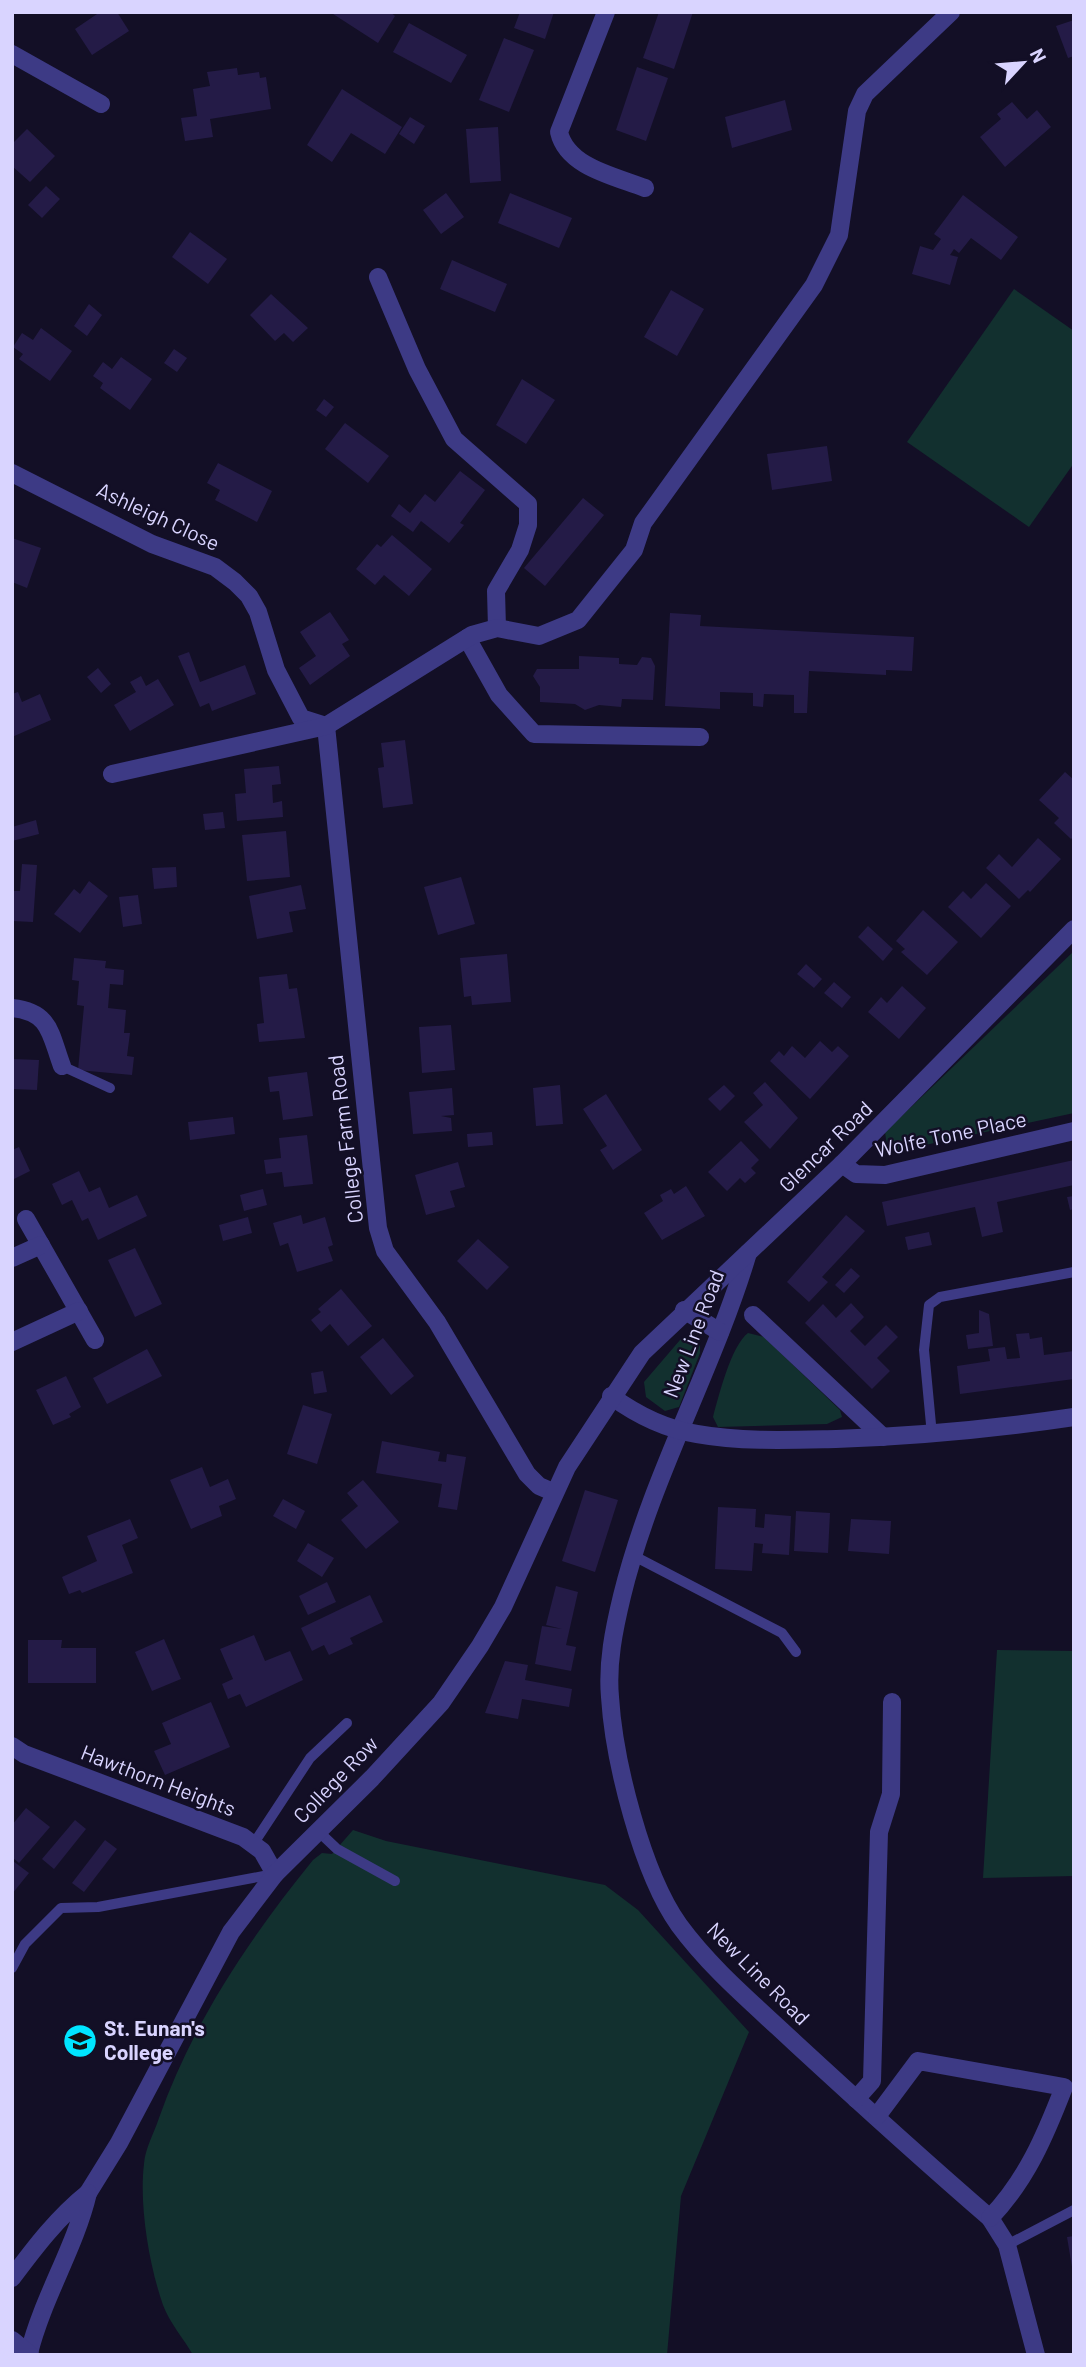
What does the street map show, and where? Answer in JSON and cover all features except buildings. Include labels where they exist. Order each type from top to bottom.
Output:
[{"type":"street","points":[[606,12],[559,132],[562,146],[576,159],[645,188]]},
{"type":"street","points":[[112,774],[326,726],[467,638],[497,628],[539,636],[578,620],[634,550],[643,523],[814,285],[831,256],[839,235],[857,111],[865,94],[951,12]]},
{"type":"street","points":[[12,54],[101,104]]},
{"type":"street","points":[[378,277],[417,369],[454,439],[478,464],[528,504],[528,525],[520,550],[496,591],[497,628]]},
{"type":"street","name":"Ashleigh Close","points":[[12,473],[152,544],[215,567],[235,582],[249,596],[258,612],[276,670],[301,718],[326,726]]},
{"type":"street","points":[[467,638],[499,695],[534,734],[700,737]]},
{"type":"street","name":"College Farm Road","points":[[326,726],[378,1228],[385,1251],[437,1322],[527,1474],[539,1486],[553,1492]]},
{"type":"street","name":"Glencar Road","points":[[611,1396],[642,1353],[684,1310],[842,1164],[1074,929]]},
{"type":"street","points":[[12,1008],[32,1010],[45,1020],[62,1066]]},
{"type":"street","name":"Wolfe Tone Place","points":[[842,1164],[856,1174],[886,1175],[1074,1131]]},
{"type":"street","points":[[26,1219],[95,1340]]},
{"type":"street","points":[[12,1258],[41,1245]]},
{"type":"street","name":"New Line Road","points":[[748,1253],[735,1298],[681,1430],[634,1556],[614,1635],[610,1697],[622,1770],[650,1866],[678,1923],[717,1970],[990,2218],[1007,2245],[1037,2355]]},
{"type":"street","points":[[684,1310],[720,1332]]},
{"type":"street","points":[[12,1342],[79,1311]]},
{"type":"street","points":[[752,1315],[883,1437]]},
{"type":"street","name":"College Row","points":[[29,2354],[35,2327],[81,2224],[89,2193],[232,1932],[275,1874],[441,1703],[503,1607],[553,1492],[611,1396]]},
{"type":"street","name":"New Line Road","points":[[611,1396],[641,1417],[681,1430]]},
{"type":"street","points":[[681,1430],[722,1437],[775,1439],[883,1437],[932,1435],[1074,1417]]},
{"type":"street","points":[[856,2099],[872,2081],[879,1832],[891,1794],[892,1702]]},
{"type":"street","name":"Hawthorn Heights","points":[[12,1746],[24,1754],[254,1843]]},
{"type":"street","points":[[254,1843],[262,1851],[275,1874]]},
{"type":"street","points":[[877,2116],[918,2061],[1064,2087],[1041,2147],[1014,2193],[990,2218]]},
{"type":"street","name":"College Row","points":[[12,2278],[47,2233],[89,2193]]},
{"type":"street","points":[[12,2340],[29,2354]]},
{"type":"lane","points":[[62,1066],[110,1088]]},
{"type":"lane","points":[[932,1435],[924,1350],[929,1305],[940,1297],[1074,1272]]},
{"type":"lane","points":[[634,1556],[782,1633],[796,1652]]},
{"type":"lane","points":[[254,1843],[310,1758],[346,1723]]},
{"type":"lane","points":[[318,1831],[337,1849],[395,1881]]},
{"type":"lane","points":[[13,1964],[24,1944],[61,1908],[98,1907],[275,1874]]},
{"type":"lane","points":[[1007,2245],[1074,2210]]},
{"type":"green space","points":[[1014,289],[1074,331],[1074,463],[1029,527],[907,442]]},
{"type":"green space","points":[[1074,951],[1074,1113],[888,1153],[885,1132]]},
{"type":"green space","points":[[748,1333],[764,1337],[840,1410],[842,1417],[827,1424],[718,1427],[713,1417],[722,1384],[736,1349]]},
{"type":"green space","points":[[689,1335],[700,1344],[700,1353],[679,1407],[665,1411],[646,1397],[644,1382],[680,1340]]},
{"type":"green space","points":[[997,1650],[1074,1651],[1074,1876],[983,1878]]},
{"type":"green space","points":[[353,1830],[386,1841],[605,1885],[638,1910],[749,2032],[681,2196],[667,2355],[193,2355],[169,2318],[153,2272],[146,2235],[143,2180],[150,2141],[188,2048],[245,1951],[313,1860],[322,1853],[332,1854]]},
{"type":"place","name":"St. Eunan's College","points":[[80,2041]]}]
